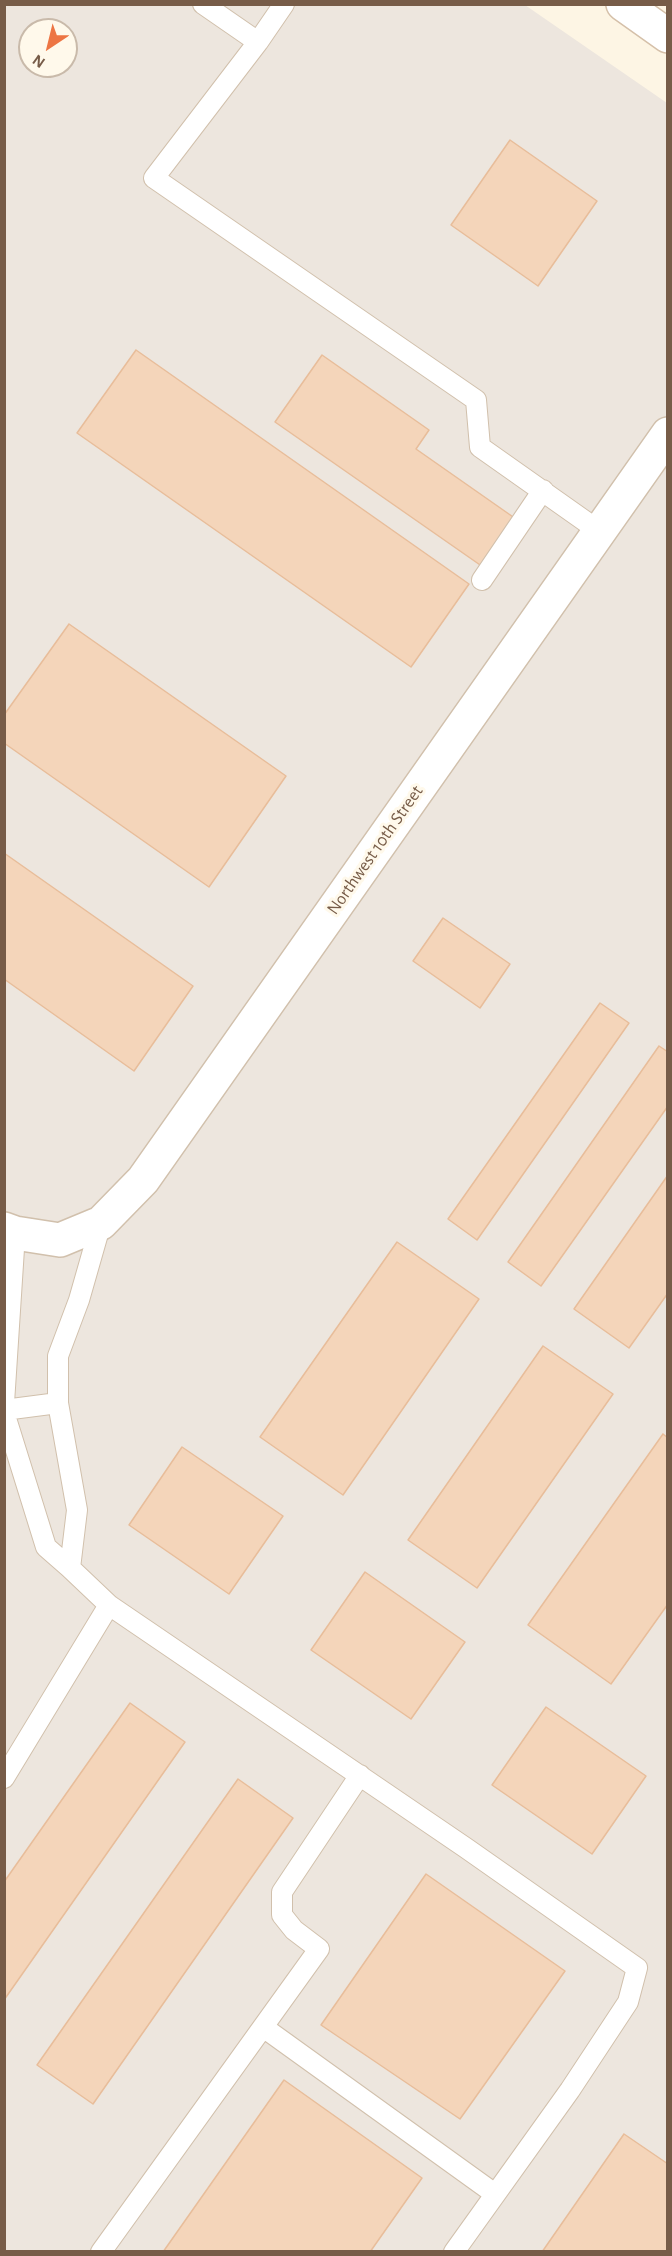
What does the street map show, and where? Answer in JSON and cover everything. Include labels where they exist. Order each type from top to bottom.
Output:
[{"type":"street","points":[[623,4],[668,36]]},
{"type":"street","name":"Northwest 10th Street","points":[[10,1231],[60,1240],[101,1223],[143,1180],[668,434]]},
{"type":"lane","points":[[203,4],[258,42]]},
{"type":"lane","points":[[284,4],[258,42],[153,178],[476,400],[480,447],[599,531]]},
{"type":"lane","points":[[482,580],[543,490]]},
{"type":"lane","points":[[70,1568],[77,1510],[58,1402],[58,1356],[79,1300],[101,1223]]},
{"type":"lane","points":[[4,1403],[10,1231]]},
{"type":"lane","points":[[58,1402],[4,1411],[46,1547],[109,1605],[360,1775],[637,1968],[628,2002],[570,2090],[454,2252]]},
{"type":"lane","points":[[4,1778],[109,1605]]},
{"type":"lane","points":[[101,2252],[319,1949],[294,1930],[282,1916],[282,1892],[360,1775]]},
{"type":"lane","points":[[263,2028],[495,2194]]},
{"type":"shaded area","points":[[5,5],[525,5],[667,103],[667,2251],[5,2252]]},
{"type":"building","points":[[510,140],[597,201],[538,286],[451,225]]},
{"type":"building","points":[[136,350],[469,584],[411,667],[77,433]]},
{"type":"building","points":[[322,355],[429,430],[416,449],[516,519],[483,567],[275,422]]},
{"type":"building","points":[[69,624],[286,776],[209,887],[4,743],[4,715]]},
{"type":"building","points":[[4,853],[193,986],[134,1071],[4,979]]},
{"type":"building","points":[[443,918],[510,964],[480,1008],[413,961]]},
{"type":"building","points":[[600,1003],[629,1023],[477,1240],[448,1219]]},
{"type":"building","points":[[659,1046],[668,1052],[668,1106],[541,1286],[508,1262]]},
{"type":"building","points":[[668,1175],[668,1293],[629,1348],[574,1309]]},
{"type":"building","points":[[397,1242],[479,1299],[343,1495],[260,1437]]},
{"type":"building","points":[[543,1346],[613,1394],[477,1588],[408,1540]]},
{"type":"building","points":[[663,1434],[668,1438],[668,1604],[611,1684],[528,1625]]},
{"type":"building","points":[[182,1447],[283,1516],[229,1594],[129,1525]]},
{"type":"building","points":[[365,1572],[465,1642],[411,1719],[311,1650]]},
{"type":"building","points":[[130,1703],[185,1742],[4,2000],[4,1882]]},
{"type":"building","points":[[546,1707],[646,1776],[592,1854],[492,1785]]},
{"type":"building","points":[[238,1779],[293,1818],[93,2104],[37,2065]]},
{"type":"building","points":[[426,1874],[565,1971],[460,2119],[321,2025]]},
{"type":"building","points":[[284,2080],[422,2178],[370,2252],[163,2252]]},
{"type":"building","points":[[624,2134],[668,2164],[668,2252],[542,2252]]}]
